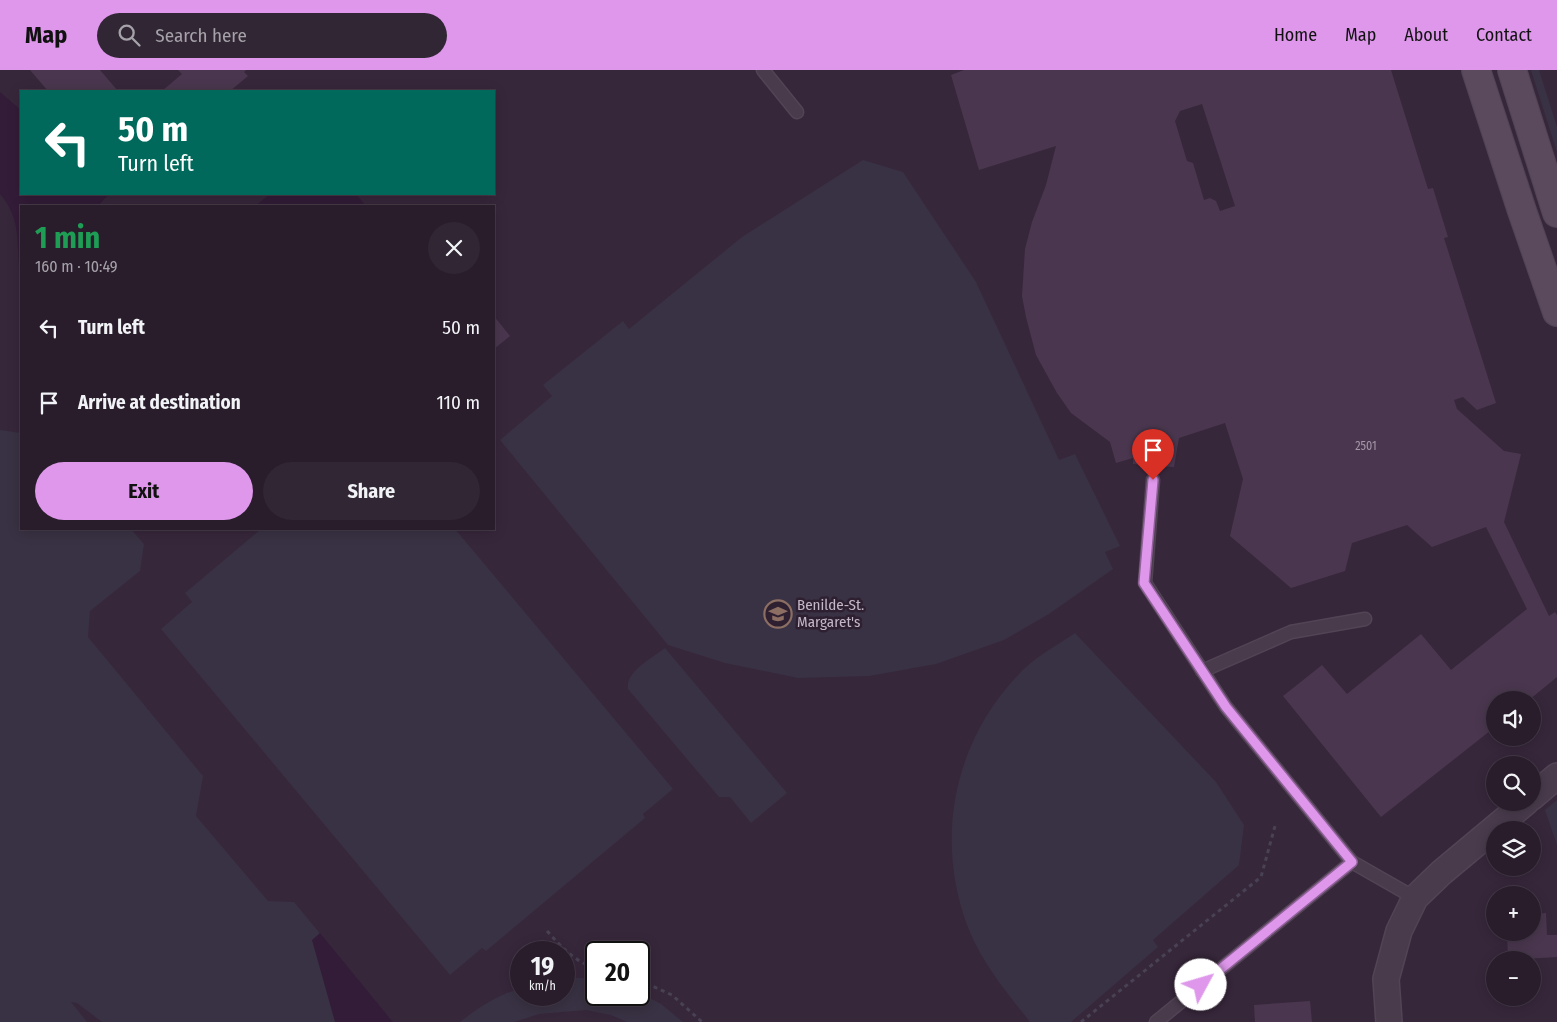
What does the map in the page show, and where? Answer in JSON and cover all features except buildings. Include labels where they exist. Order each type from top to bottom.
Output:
[{"type":"street","points":[[1476,70],[1518,202],[1557,312]]},
{"type":"street","points":[[1512,70],[1557,213]]},
{"type":"street","points":[[1541,789],[1557,776]]},
{"type":"street","points":[[1389,1022],[1386,979],[1399,930],[1415,898],[1441,873],[1515,811]]},
{"type":"lane","points":[[763,70],[797,112]]},
{"type":"lane","points":[[1153,480],[1144,583],[1226,707],[1352,862],[1415,898]]},
{"type":"lane","points":[[1202,670],[1291,632],[1365,619]]},
{"type":"lane","points":[[1156,1022],[1352,862]]},
{"type":"path","points":[[1081,1022],[1262,877],[1275,826]]},
{"type":"path","points":[[547,932],[566,953],[585,965]]},
{"type":"path","points":[[650,985],[672,995],[702,1022]]},
{"type":"shaded area","points":[[1531,70],[1539,70],[1557,127],[1557,152]]},
{"type":"shaded area","points":[[0,92],[20,109],[20,195],[108,195],[99,205],[20,205],[20,270],[14,220],[11,211],[0,194]]},
{"type":"shaded area","points":[[863,160],[903,172],[976,282],[1059,460],[1075,454],[1120,546],[1105,552],[1113,569],[1049,614],[1004,640],[936,664],[869,676],[798,678],[725,663],[668,645],[500,440],[552,396],[543,385],[623,321],[629,329],[742,237]]},
{"type":"shaded area","points":[[269,195],[357,195],[365,205],[256,205]]},
{"type":"shaded area","points":[[0,430],[20,433],[20,530],[132,530],[144,544],[140,571],[90,611],[88,637],[203,776],[196,816],[268,901],[294,902],[393,1022],[102,1022],[77,1003],[71,1002],[87,1022],[0,1022]]},
{"type":"shaded area","points":[[260,530],[456,530],[673,789],[643,814],[645,818],[486,951],[482,948],[450,975],[161,629],[192,602],[185,593]]},
{"type":"shaded area","points":[[1075,633],[1216,782],[1244,825],[1239,865],[1153,940],[1158,947],[1071,1022],[1030,1022],[992,972],[976,945],[964,916],[956,883],[952,849],[953,816],[958,783],[969,752],[983,722],[1002,694],[1025,668]]},
{"type":"shaded area","points":[[665,648],[787,793],[751,823],[730,797],[719,797],[628,689],[628,683],[635,671]]},
{"type":"shaded area","points":[[1557,800],[1557,845],[1545,810]]},
{"type":"shaded area","points":[[320,933],[393,1022],[335,1022],[312,940]]},
{"type":"shaded area","points":[[575,978],[585,978],[585,1006],[650,1006],[650,998],[661,1004],[683,1022],[627,1022],[611,1015],[586,1010],[539,1014],[514,1022],[460,1022],[474,1011],[510,992],[510,1006],[575,1006]]},
{"type":"place","name":"Benilde-St. Margaret's","points":[[778,614]]},
{"type":"route","points":[[1153,480],[1144,583],[1226,707],[1352,862],[1201,985]]}]
